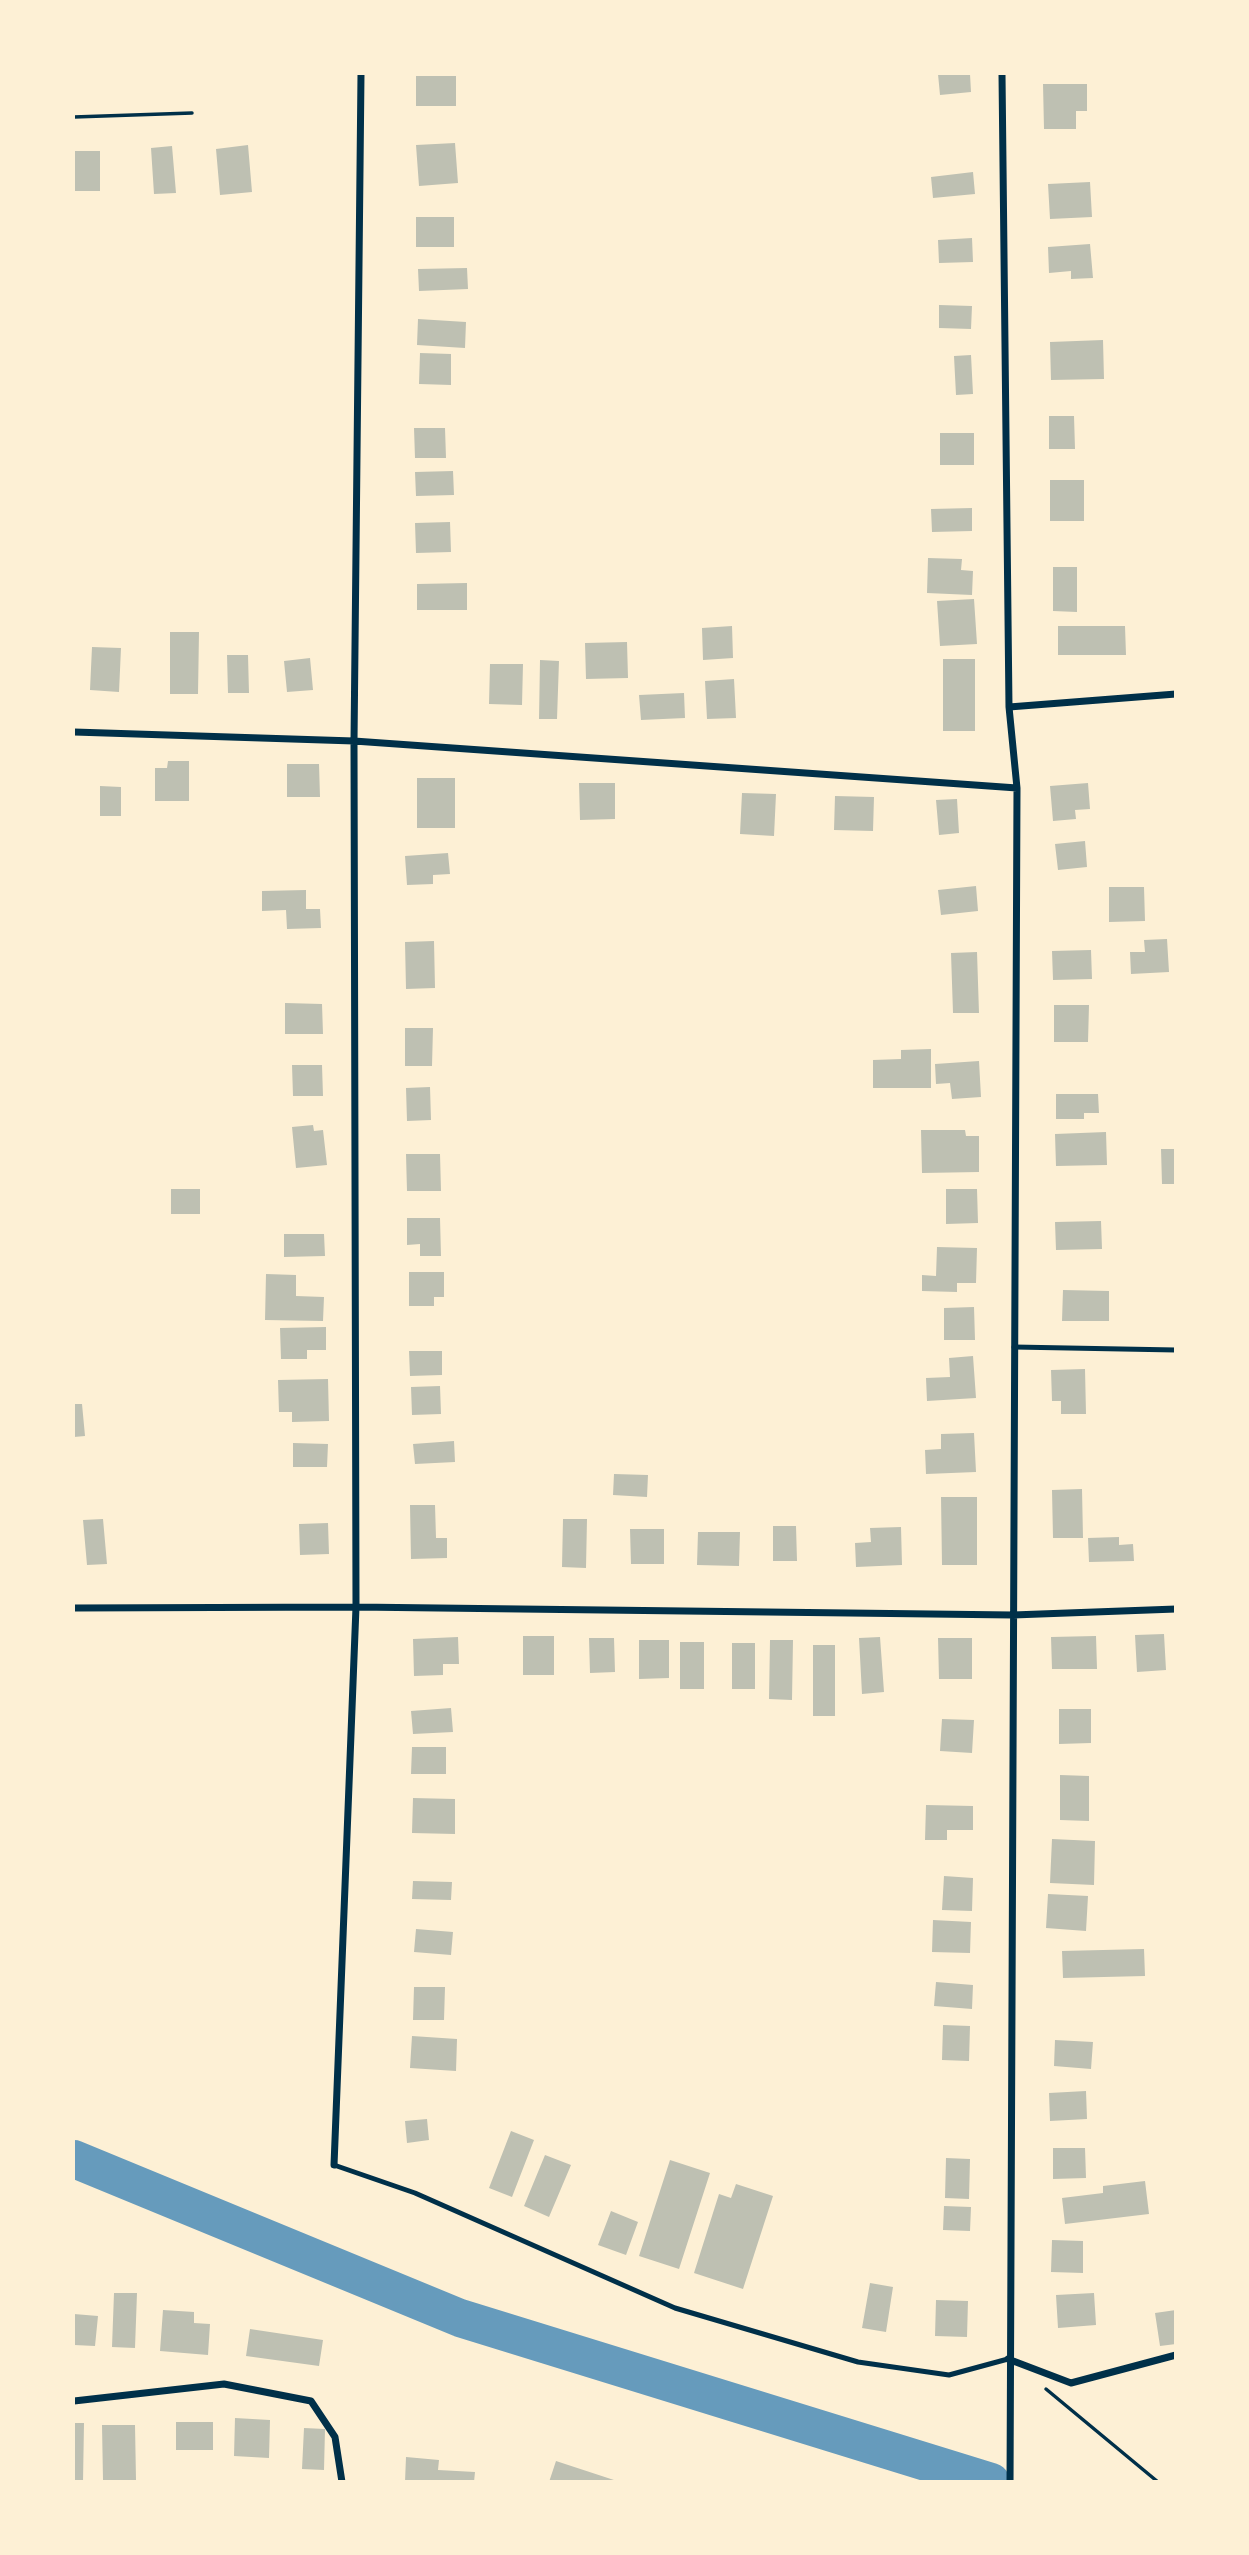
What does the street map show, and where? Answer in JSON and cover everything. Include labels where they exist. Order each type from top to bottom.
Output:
[{"type":"street","points":[[334,2165],[356,1607],[354,741],[361,74]]},
{"type":"street","points":[[1002,74],[1009,707],[1017,788],[1008,2359],[1010,2482]]},
{"type":"street","points":[[1009,707],[1175,694]]},
{"type":"street","points":[[74,732],[354,741],[1017,788]]},
{"type":"street","points":[[74,1608],[356,1607],[1013,1615],[1175,1609]]},
{"type":"street","points":[[1008,2359],[1070,2383],[1175,2355]]},
{"type":"street","points":[[74,2400],[224,2384],[311,2401],[335,2438],[342,2482]]},
{"type":"lane","points":[[1014,1347],[1175,1350]]},
{"type":"lane","points":[[334,2165],[415,2193],[675,2308],[858,2362],[950,2375],[1008,2359]]},
{"type":"path","points":[[74,117],[192,113]]},
{"type":"path","points":[[1038,2382],[1158,2482]]},
{"type":"building","points":[[938,74],[970,74],[971,92],[940,95]]},
{"type":"building","points":[[416,76],[456,76],[456,106],[416,106]]},
{"type":"building","points":[[1043,84],[1087,84],[1087,111],[1076,111],[1076,129],[1044,129]]},
{"type":"building","points":[[455,143],[458,183],[419,186],[416,145]]},
{"type":"building","points":[[248,145],[252,192],[220,195],[216,149]]},
{"type":"building","points":[[172,146],[176,193],[154,194],[151,148]]},
{"type":"building","points":[[74,151],[100,151],[100,191],[74,191]]},
{"type":"building","points":[[973,172],[975,194],[933,198],[931,177]]},
{"type":"building","points":[[1090,182],[1092,217],[1050,219],[1048,184]]},
{"type":"building","points":[[416,217],[454,217],[454,247],[416,247]]},
{"type":"building","points":[[972,238],[973,262],[939,263],[938,240]]},
{"type":"building","points":[[1090,244],[1093,278],[1071,279],[1071,271],[1049,273],[1048,247]]},
{"type":"building","points":[[467,268],[468,289],[419,291],[418,269]]},
{"type":"building","points":[[939,305],[972,306],[971,329],[939,328]]},
{"type":"building","points":[[418,319],[466,322],[465,348],[417,345]]},
{"type":"building","points":[[1103,340],[1104,379],[1051,380],[1050,342]]},
{"type":"building","points":[[420,353],[451,354],[451,385],[419,384]]},
{"type":"building","points":[[971,355],[973,394],[956,395],[954,356]]},
{"type":"building","points":[[1049,416],[1074,416],[1075,449],[1049,449]]},
{"type":"building","points":[[414,428],[445,428],[446,458],[415,458]]},
{"type":"building","points":[[940,433],[974,433],[974,465],[940,465]]},
{"type":"building","points":[[453,471],[454,495],[416,496],[415,472]]},
{"type":"building","points":[[1050,480],[1084,480],[1084,521],[1050,521]]},
{"type":"building","points":[[972,508],[972,531],[932,532],[931,509]]},
{"type":"building","points":[[450,522],[451,552],[416,553],[415,523]]},
{"type":"building","points":[[928,558],[962,559],[961,570],[973,571],[972,595],[927,593]]},
{"type":"building","points":[[1053,567],[1077,567],[1077,612],[1053,611]]},
{"type":"building","points":[[467,583],[467,610],[417,610],[417,584]]},
{"type":"building","points":[[974,599],[977,644],[940,646],[937,601]]},
{"type":"building","points":[[732,626],[733,658],[703,660],[702,628]]},
{"type":"building","points":[[1058,626],[1125,626],[1126,655],[1058,655]]},
{"type":"building","points":[[170,632],[199,632],[198,694],[170,694]]},
{"type":"building","points":[[627,642],[628,678],[586,679],[585,643]]},
{"type":"building","points":[[92,647],[121,648],[119,692],[90,690]]},
{"type":"building","points":[[227,655],[248,655],[249,693],[228,693]]},
{"type":"building","points":[[310,658],[313,690],[287,692],[284,661]]},
{"type":"building","points":[[943,659],[975,659],[975,731],[943,731]]},
{"type":"building","points":[[540,660],[559,661],[557,719],[539,719]]},
{"type":"building","points":[[490,664],[523,664],[522,705],[489,704]]},
{"type":"building","points":[[734,679],[736,718],[707,719],[705,681]]},
{"type":"building","points":[[684,693],[685,718],[641,720],[639,695]]},
{"type":"building","points":[[168,761],[189,761],[189,801],[155,801],[155,768],[167,768]]},
{"type":"building","points":[[287,764],[319,764],[320,797],[287,797]]},
{"type":"building","points":[[417,778],[455,778],[455,828],[417,828]]},
{"type":"building","points":[[579,783],[615,783],[615,819],[580,820]]},
{"type":"building","points":[[1088,783],[1090,809],[1075,810],[1076,819],[1053,821],[1050,786]]},
{"type":"building","points":[[100,786],[121,787],[121,816],[100,816]]},
{"type":"building","points":[[742,793],[776,794],[774,836],[740,834]]},
{"type":"building","points":[[835,796],[874,797],[873,831],[834,830]]},
{"type":"building","points":[[957,799],[959,833],[939,835],[936,800]]},
{"type":"building","points":[[1085,841],[1087,867],[1058,870],[1055,844]]},
{"type":"building","points":[[448,853],[450,874],[433,875],[433,884],[407,885],[405,856]]},
{"type":"building","points":[[976,886],[978,911],[941,915],[938,890]]},
{"type":"building","points":[[1109,887],[1144,887],[1145,921],[1109,922]]},
{"type":"building","points":[[306,890],[306,909],[320,909],[321,928],[287,929],[286,910],[262,911],[262,891]]},
{"type":"building","points":[[1167,939],[1169,972],[1131,974],[1130,952],[1145,952],[1144,940]]},
{"type":"building","points":[[434,941],[435,988],[406,989],[405,942]]},
{"type":"building","points":[[1091,950],[1092,979],[1053,980],[1052,951]]},
{"type":"building","points":[[977,952],[979,1013],[953,1013],[951,953]]},
{"type":"building","points":[[285,1003],[322,1004],[323,1034],[285,1034]]},
{"type":"building","points":[[1054,1005],[1089,1005],[1088,1042],[1054,1042]]},
{"type":"building","points":[[405,1028],[433,1028],[432,1066],[405,1066]]},
{"type":"building","points":[[931,1049],[931,1088],[873,1088],[873,1060],[901,1059],[901,1050]]},
{"type":"building","points":[[979,1061],[981,1097],[952,1099],[950,1083],[936,1084],[935,1064]]},
{"type":"building","points":[[292,1065],[322,1065],[323,1096],[293,1096]]},
{"type":"building","points":[[430,1087],[431,1120],[407,1121],[406,1088]]},
{"type":"building","points":[[1056,1094],[1098,1094],[1099,1113],[1084,1113],[1084,1119],[1056,1119]]},
{"type":"building","points":[[313,1125],[314,1131],[323,1130],[327,1165],[296,1168],[292,1127]]},
{"type":"building","points":[[921,1130],[965,1130],[966,1136],[979,1136],[979,1172],[922,1173]]},
{"type":"building","points":[[1106,1132],[1107,1165],[1056,1166],[1055,1134]]},
{"type":"building","points":[[1161,1149],[1176,1149],[1176,1184],[1162,1184]]},
{"type":"building","points":[[406,1154],[440,1154],[441,1191],[407,1191]]},
{"type":"building","points":[[171,1189],[200,1189],[200,1214],[171,1214]]},
{"type":"building","points":[[946,1189],[977,1189],[978,1223],[946,1224]]},
{"type":"building","points":[[407,1218],[440,1218],[441,1256],[420,1256],[420,1244],[407,1245]]},
{"type":"building","points":[[1101,1221],[1102,1249],[1056,1250],[1055,1222]]},
{"type":"building","points":[[284,1234],[324,1234],[325,1256],[284,1257]]},
{"type":"building","points":[[937,1247],[977,1248],[976,1283],[957,1283],[957,1292],[922,1291],[922,1275],[936,1276]]},
{"type":"building","points":[[409,1272],[444,1272],[444,1297],[434,1297],[434,1306],[409,1306]]},
{"type":"building","points":[[266,1274],[296,1275],[296,1296],[324,1297],[323,1321],[265,1320]]},
{"type":"building","points":[[1063,1290],[1109,1291],[1109,1321],[1062,1321]]},
{"type":"building","points":[[974,1307],[975,1340],[944,1340],[944,1308]]},
{"type":"building","points":[[326,1327],[326,1350],[307,1350],[307,1359],[281,1359],[280,1328]]},
{"type":"building","points":[[409,1351],[442,1351],[442,1375],[410,1376]]},
{"type":"building","points":[[973,1356],[976,1398],[927,1401],[926,1378],[950,1377],[949,1358]]},
{"type":"building","points":[[1085,1369],[1086,1414],[1061,1414],[1061,1401],[1052,1401],[1051,1370]]},
{"type":"building","points":[[328,1379],[329,1421],[292,1422],[292,1412],[279,1412],[278,1380]]},
{"type":"building","points":[[440,1386],[441,1414],[412,1415],[411,1387]]},
{"type":"building","points":[[74,1404],[82,1404],[85,1436],[74,1437]]},
{"type":"building","points":[[974,1433],[976,1472],[926,1474],[925,1450],[941,1449],[941,1434]]},
{"type":"building","points":[[454,1441],[455,1462],[415,1464],[413,1444]]},
{"type":"building","points":[[293,1443],[328,1444],[327,1467],[293,1467]]},
{"type":"building","points":[[614,1474],[648,1475],[647,1497],[613,1495]]},
{"type":"building","points":[[1082,1489],[1083,1538],[1053,1538],[1052,1490]]},
{"type":"building","points":[[941,1497],[977,1497],[977,1565],[942,1565]]},
{"type":"building","points":[[410,1505],[435,1505],[436,1538],[447,1538],[447,1558],[411,1559]]},
{"type":"building","points":[[103,1519],[107,1564],[87,1565],[83,1520]]},
{"type":"building","points":[[563,1519],[587,1519],[586,1568],[562,1567]]},
{"type":"building","points":[[328,1523],[329,1554],[300,1555],[299,1524]]},
{"type":"building","points":[[773,1526],[796,1526],[797,1561],[773,1561]]},
{"type":"building","points":[[901,1527],[902,1565],[856,1567],[855,1543],[871,1542],[870,1528]]},
{"type":"building","points":[[630,1529],[664,1529],[664,1564],[631,1564]]},
{"type":"building","points":[[698,1532],[740,1532],[739,1566],[697,1565]]},
{"type":"building","points":[[1119,1537],[1119,1545],[1133,1544],[1134,1561],[1089,1562],[1088,1538]]},
{"type":"building","points":[[1164,1634],[1166,1670],[1137,1672],[1135,1635]]},
{"type":"building","points":[[523,1636],[554,1636],[554,1675],[523,1675]]},
{"type":"building","points":[[1096,1636],[1097,1669],[1052,1669],[1051,1637]]},
{"type":"building","points":[[458,1637],[459,1664],[443,1664],[443,1675],[414,1676],[413,1639]]},
{"type":"building","points":[[880,1637],[884,1692],[862,1694],[859,1638]]},
{"type":"building","points":[[589,1638],[614,1638],[615,1672],[590,1673]]},
{"type":"building","points":[[938,1638],[972,1638],[972,1679],[939,1679]]},
{"type":"building","points":[[639,1640],[669,1640],[669,1678],[639,1679]]},
{"type":"building","points":[[770,1640],[793,1640],[792,1700],[769,1699]]},
{"type":"building","points":[[680,1642],[704,1642],[704,1689],[680,1689]]},
{"type":"building","points":[[732,1643],[755,1643],[755,1689],[732,1689]]},
{"type":"building","points":[[813,1645],[835,1645],[835,1716],[813,1716]]},
{"type":"building","points":[[451,1708],[453,1732],[413,1734],[411,1711]]},
{"type":"building","points":[[1059,1709],[1091,1709],[1091,1743],[1059,1744]]},
{"type":"building","points":[[942,1719],[974,1720],[972,1753],[940,1751]]},
{"type":"building","points":[[412,1747],[446,1747],[446,1774],[411,1774]]},
{"type":"building","points":[[1060,1775],[1089,1776],[1089,1821],[1060,1820]]},
{"type":"building","points":[[413,1798],[455,1799],[455,1834],[412,1833]]},
{"type":"building","points":[[926,1805],[973,1806],[973,1830],[947,1830],[947,1840],[925,1840]]},
{"type":"building","points":[[1052,1839],[1095,1841],[1094,1885],[1050,1883]]},
{"type":"building","points":[[944,1876],[973,1878],[972,1911],[942,1910]]},
{"type":"building","points":[[413,1881],[452,1882],[451,1900],[412,1899]]},
{"type":"building","points":[[1048,1894],[1088,1896],[1086,1931],[1046,1928]]},
{"type":"building","points":[[933,1920],[971,1922],[970,1953],[932,1952]]},
{"type":"building","points":[[416,1929],[453,1932],[451,1955],[414,1952]]},
{"type":"building","points":[[1144,1949],[1145,1976],[1063,1978],[1062,1951]]},
{"type":"building","points":[[936,1982],[973,1985],[972,2009],[934,2006]]},
{"type":"building","points":[[414,1987],[445,1987],[444,2020],[413,2020]]},
{"type":"building","points":[[943,2025],[970,2026],[969,2061],[942,2060]]},
{"type":"building","points":[[412,2036],[457,2039],[456,2071],[410,2068]]},
{"type":"building","points":[[1055,2040],[1093,2042],[1091,2069],[1054,2066]]},
{"type":"building","points":[[1086,2091],[1087,2119],[1050,2121],[1049,2093]]},
{"type":"building","points":[[427,2119],[429,2140],[407,2143],[405,2121]]},
{"type":"building","points":[[511,2131],[534,2140],[512,2197],[489,2188]]},
{"type":"building","points":[[1053,2148],[1085,2148],[1086,2178],[1053,2179]]},
{"type":"building","points":[[545,2155],[571,2165],[549,2217],[524,2206]]},
{"type":"building","points":[[946,2158],[970,2159],[969,2199],[945,2198]]},
{"type":"building","points":[[670,2160],[710,2173],[679,2269],[639,2256]]},
{"type":"building","points":[[1145,2181],[1149,2214],[1065,2224],[1062,2198],[1103,2193],[1103,2186]]},
{"type":"building","points":[[736,2184],[773,2196],[743,2289],[694,2273],[719,2194],[731,2198]]},
{"type":"building","points":[[944,2206],[971,2207],[970,2231],[943,2230]]},
{"type":"building","points":[[611,2211],[638,2222],[626,2255],[598,2245]]},
{"type":"building","points":[[1052,2240],[1083,2241],[1083,2273],[1051,2272]]},
{"type":"building","points":[[870,2283],[893,2287],[886,2332],[862,2328]]},
{"type":"building","points":[[114,2293],[137,2293],[135,2348],[112,2347]]},
{"type":"building","points":[[1094,2293],[1096,2325],[1058,2328],[1056,2295]]},
{"type":"building","points":[[936,2300],[968,2301],[967,2337],[935,2336]]},
{"type":"building","points":[[163,2310],[194,2312],[194,2323],[210,2324],[208,2355],[160,2351]]},
{"type":"building","points":[[1176,2310],[1176,2344],[1160,2346],[1155,2313]]},
{"type":"building","points":[[74,2314],[98,2316],[95,2346],[74,2345]]},
{"type":"building","points":[[250,2329],[323,2340],[319,2366],[246,2356]]},
{"type":"building","points":[[235,2418],[270,2420],[269,2458],[234,2456]]},
{"type":"building","points":[[176,2422],[213,2422],[213,2450],[176,2450]]},
{"type":"building","points":[[74,2423],[84,2423],[83,2482],[74,2482]]},
{"type":"building","points":[[102,2425],[135,2425],[136,2480],[103,2480]]},
{"type":"building","points":[[304,2428],[325,2429],[324,2470],[302,2469]]},
{"type":"building","points":[[406,2457],[439,2460],[438,2470],[475,2472],[474,2482],[405,2482]]},
{"type":"building","points":[[556,2461],[617,2481],[617,2482],[549,2482]]},
{"type":"waterway","points":[[74,2159],[460,2318],[991,2482]]}]
